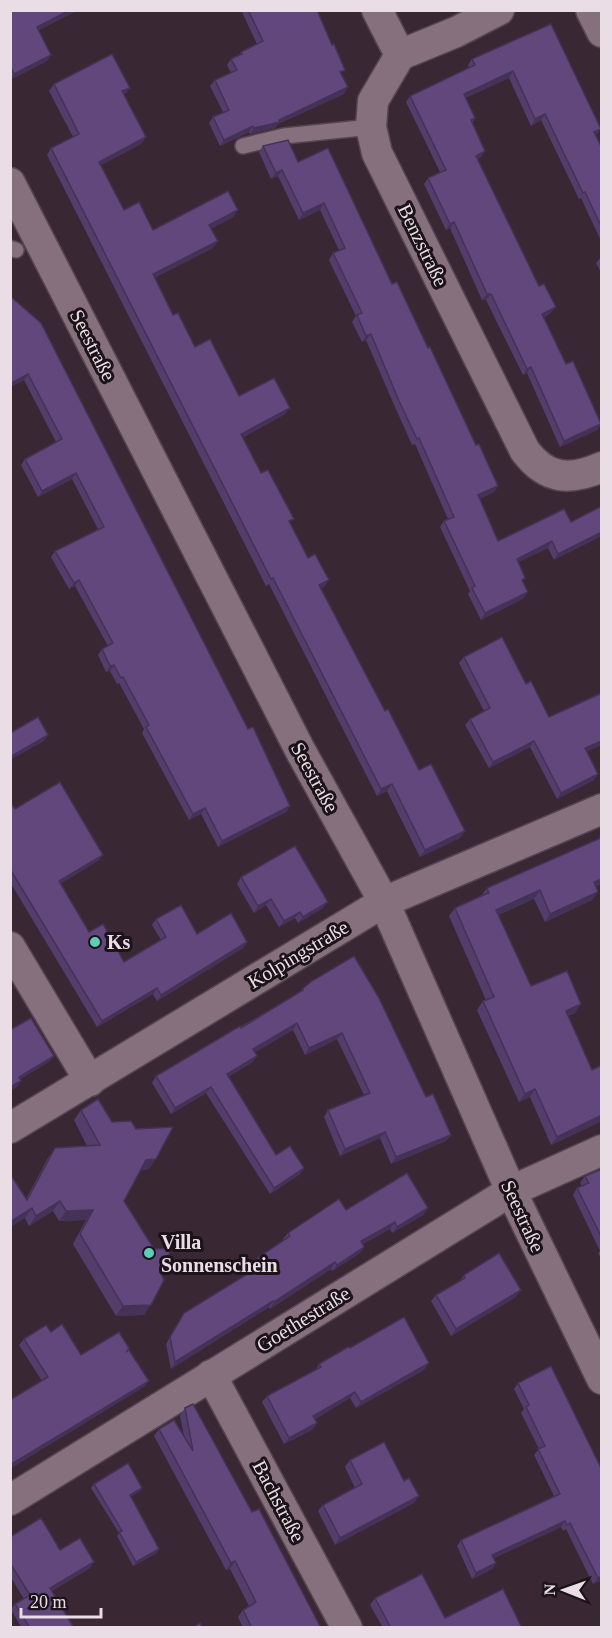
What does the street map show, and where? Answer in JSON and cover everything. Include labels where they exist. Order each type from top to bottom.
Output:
[{"type":"street","points":[[377,10],[400,55],[456,32],[499,10]]},
{"type":"street","points":[[591,10],[602,32]]},
{"type":"street","name":"Benzstraße","points":[[400,55],[373,101],[371,127],[377,153],[525,451],[536,466],[566,476],[583,475],[602,467]]},
{"type":"street","name":"Seestraße","points":[[10,183],[300,750],[384,902],[511,1191],[602,1379]]},
{"type":"street","name":"Kolpingstraße","points":[[10,1128],[384,902],[602,809]]},
{"type":"street","points":[[10,947],[90,1081]]},
{"type":"street","name":"Goethestraße","points":[[10,1500],[511,1191],[602,1150]]},
{"type":"street","name":"Bachstraße","points":[[211,1376],[347,1628]]},
{"type":"lane","points":[[243,146],[284,136],[371,127]]},
{"type":"building","points":[[10,10],[70,10],[37,27],[51,55],[14,74],[10,66]]},
{"type":"building","points":[[248,10],[317,10],[345,70],[340,72],[348,87],[279,120],[280,122],[254,128],[253,126],[224,140],[213,117],[229,110],[215,80],[237,70],[231,59],[263,41]]},
{"type":"building","points":[[551,24],[601,129],[594,132],[602,148],[602,228],[545,114],[535,119],[513,71],[464,94],[475,118],[471,120],[485,151],[476,156],[539,286],[544,284],[556,307],[542,314],[566,364],[573,361],[601,424],[564,441],[531,367],[527,369],[491,294],[487,294],[454,222],[450,224],[428,178],[446,170],[410,96],[475,65],[472,59]]},
{"type":"building","points":[[112,54],[130,88],[122,91],[146,137],[99,162],[124,210],[139,202],[153,230],[228,191],[238,210],[209,225],[218,241],[153,274],[173,315],[178,313],[195,347],[210,339],[239,396],[274,378],[290,408],[241,434],[261,473],[268,470],[294,519],[289,521],[308,558],[315,554],[329,580],[319,585],[385,711],[388,709],[419,770],[431,764],[465,831],[425,850],[392,784],[381,789],[51,148],[79,134],[54,84]]},
{"type":"building","points":[[288,140],[298,162],[328,148],[392,284],[397,282],[498,486],[478,495],[498,541],[564,509],[571,522],[602,506],[602,532],[558,554],[552,541],[517,559],[525,578],[522,580],[528,592],[485,613],[472,588],[475,586],[444,521],[454,517],[419,438],[417,439],[399,401],[371,334],[366,336],[357,315],[362,313],[333,253],[345,248],[324,203],[303,213],[282,170],[276,173],[263,146]]},
{"type":"building","points":[[10,296],[41,323],[248,729],[253,727],[290,806],[222,841],[205,808],[193,814],[146,727],[149,725],[123,677],[121,678],[114,665],[110,666],[102,649],[113,643],[79,580],[74,583],[55,551],[104,527],[76,473],[42,491],[25,459],[62,439],[28,374],[10,384]]},
{"type":"building","points":[[502,637],[526,684],[531,681],[549,717],[602,693],[602,741],[585,748],[598,774],[561,793],[534,741],[493,762],[470,719],[490,708],[464,657]]},
{"type":"building","points":[[38,717],[48,735],[10,757],[10,733]]},
{"type":"building","points":[[60,782],[103,855],[59,881],[89,932],[103,924],[124,962],[166,937],[156,919],[181,905],[197,934],[231,913],[247,942],[161,995],[157,988],[102,1021],[10,869],[10,802],[15,809]]},
{"type":"building","points":[[602,835],[602,879],[594,882],[598,892],[550,914],[540,890],[496,910],[531,986],[567,971],[581,1004],[566,1011],[592,1070],[602,1065],[602,1115],[557,1137],[535,1089],[525,1094],[483,1001],[494,997],[455,908],[489,894],[487,888],[601,838]]},
{"type":"building","points":[[295,846],[328,902],[303,917],[300,912],[284,921],[271,899],[258,906],[241,877]]},
{"type":"building","points":[[354,956],[379,998],[426,1097],[433,1094],[451,1135],[396,1157],[385,1132],[345,1149],[328,1110],[370,1093],[342,1033],[309,1048],[297,1023],[253,1049],[257,1056],[227,1074],[276,1155],[290,1146],[304,1168],[274,1188],[211,1087],[175,1108],[156,1076],[240,1026],[241,1028]]},
{"type":"building","points":[[31,1018],[54,1056],[19,1077],[21,1081],[10,1087],[10,1030]]},
{"type":"building","points":[[98,1099],[112,1122],[131,1121],[136,1129],[173,1127],[156,1159],[146,1160],[124,1201],[154,1249],[172,1248],[160,1272],[164,1280],[151,1305],[123,1306],[80,1234],[93,1210],[66,1211],[60,1201],[36,1216],[32,1208],[10,1222],[10,1174],[27,1200],[55,1148],[100,1145],[81,1110]]},
{"type":"building","points":[[602,1169],[602,1238],[577,1188],[589,1183],[585,1176]]},
{"type":"building","points":[[407,1173],[428,1208],[397,1227],[395,1222],[361,1241],[364,1247],[337,1265],[335,1262],[175,1362],[170,1337],[184,1313],[254,1270],[250,1263],[290,1236],[288,1233],[339,1199],[346,1210]]},
{"type":"building","points":[[499,1253],[521,1290],[456,1329],[436,1295],[465,1278],[464,1275]]},
{"type":"building","points":[[404,1317],[429,1363],[361,1402],[355,1392],[313,1416],[317,1423],[289,1438],[267,1396],[321,1367],[319,1364],[348,1347],[350,1348]]},
{"type":"building","points":[[62,1324],[81,1355],[119,1332],[129,1348],[127,1351],[129,1350],[149,1381],[10,1465],[10,1400],[48,1377],[24,1339],[46,1325],[51,1332]]},
{"type":"building","points":[[551,1366],[602,1470],[602,1576],[598,1578],[570,1523],[567,1525],[565,1521],[492,1555],[496,1563],[476,1573],[461,1540],[560,1494],[538,1449],[545,1446],[526,1407],[529,1405],[518,1383]]},
{"type":"building","points":[[193,1404],[252,1512],[259,1509],[321,1628],[252,1628],[243,1610],[256,1602],[235,1561],[231,1563],[159,1429],[174,1420],[193,1451],[185,1408]]},
{"type":"building","points":[[384,1442],[404,1481],[409,1478],[419,1496],[340,1538],[323,1505],[362,1484],[350,1460]]},
{"type":"building","points":[[128,1463],[142,1488],[130,1495],[159,1549],[136,1562],[119,1532],[122,1531],[94,1484]]},
{"type":"building","points":[[41,1518],[60,1550],[80,1538],[94,1562],[50,1588],[74,1628],[30,1628],[15,1604],[30,1595],[10,1563],[10,1537]]},
{"type":"building","points":[[422,1574],[445,1618],[503,1589],[522,1628],[391,1628],[375,1598]]},
{"type":"building","points":[[200,1623],[202,1628],[192,1628]]},
{"type":"place","name":"Ks","points":[[95,942]]},
{"type":"place","name":"Villa Sonnenschein","points":[[149,1253]]}]
